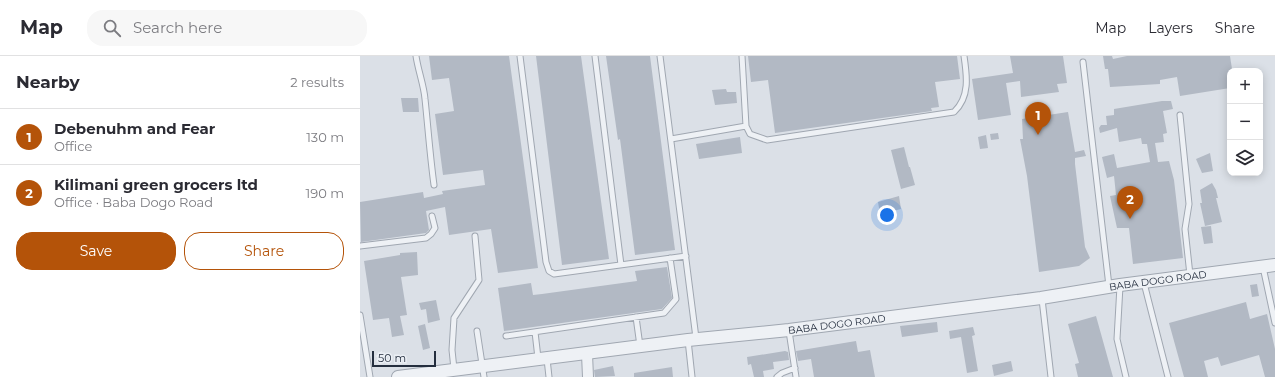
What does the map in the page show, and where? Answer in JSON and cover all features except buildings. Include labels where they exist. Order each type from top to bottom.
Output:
[{"type":"street","name":"BABA DOGO ROAD","points":[[398,377],[437,375],[454,370],[484,372],[542,359],[1042,298],[1190,275],[1269,266]]},
{"type":"street","points":[[587,354],[588,377]]},
{"type":"lane","points":[[416,56],[419,74],[426,98],[427,126],[434,185]]},
{"type":"lane","points":[[520,56],[546,262],[550,271],[554,274],[686,256]]},
{"type":"lane","points":[[595,56],[621,265]]},
{"type":"lane","points":[[660,56],[686,256],[692,340],[692,377]]},
{"type":"lane","points":[[742,56],[746,126],[750,134],[767,140],[954,112],[961,106],[968,82],[964,56]]},
{"type":"lane","points":[[1083,62],[1115,286],[1117,339],[1126,377]]},
{"type":"lane","points":[[1180,115],[1190,204],[1185,229],[1190,275]]},
{"type":"lane","points":[[671,139],[746,126]]},
{"type":"lane","points":[[360,246],[426,238],[435,228],[432,216]]},
{"type":"lane","points":[[454,370],[452,350],[454,318],[478,280],[475,236]]},
{"type":"lane","points":[[506,336],[664,313],[675,300],[676,296],[670,258]]},
{"type":"lane","points":[[1269,266],[1275,323]]},
{"type":"lane","points":[[1144,282],[1168,377]]},
{"type":"lane","points":[[1042,298],[1051,377]]},
{"type":"lane","points":[[360,315],[370,377]]},
{"type":"lane","points":[[636,317],[640,346]]},
{"type":"lane","points":[[789,330],[796,377]]},
{"type":"lane","points":[[477,331],[484,372]]},
{"type":"lane","points":[[535,332],[542,359],[549,377]]},
{"type":"lane","points":[[777,377],[782,373],[795,368]]},
{"type":"place","name":"Debenuhm and Fear","points":[[1038,135]]},
{"type":"place","name":"Kilimani green grocers ltd","points":[[1130,219]]}]
